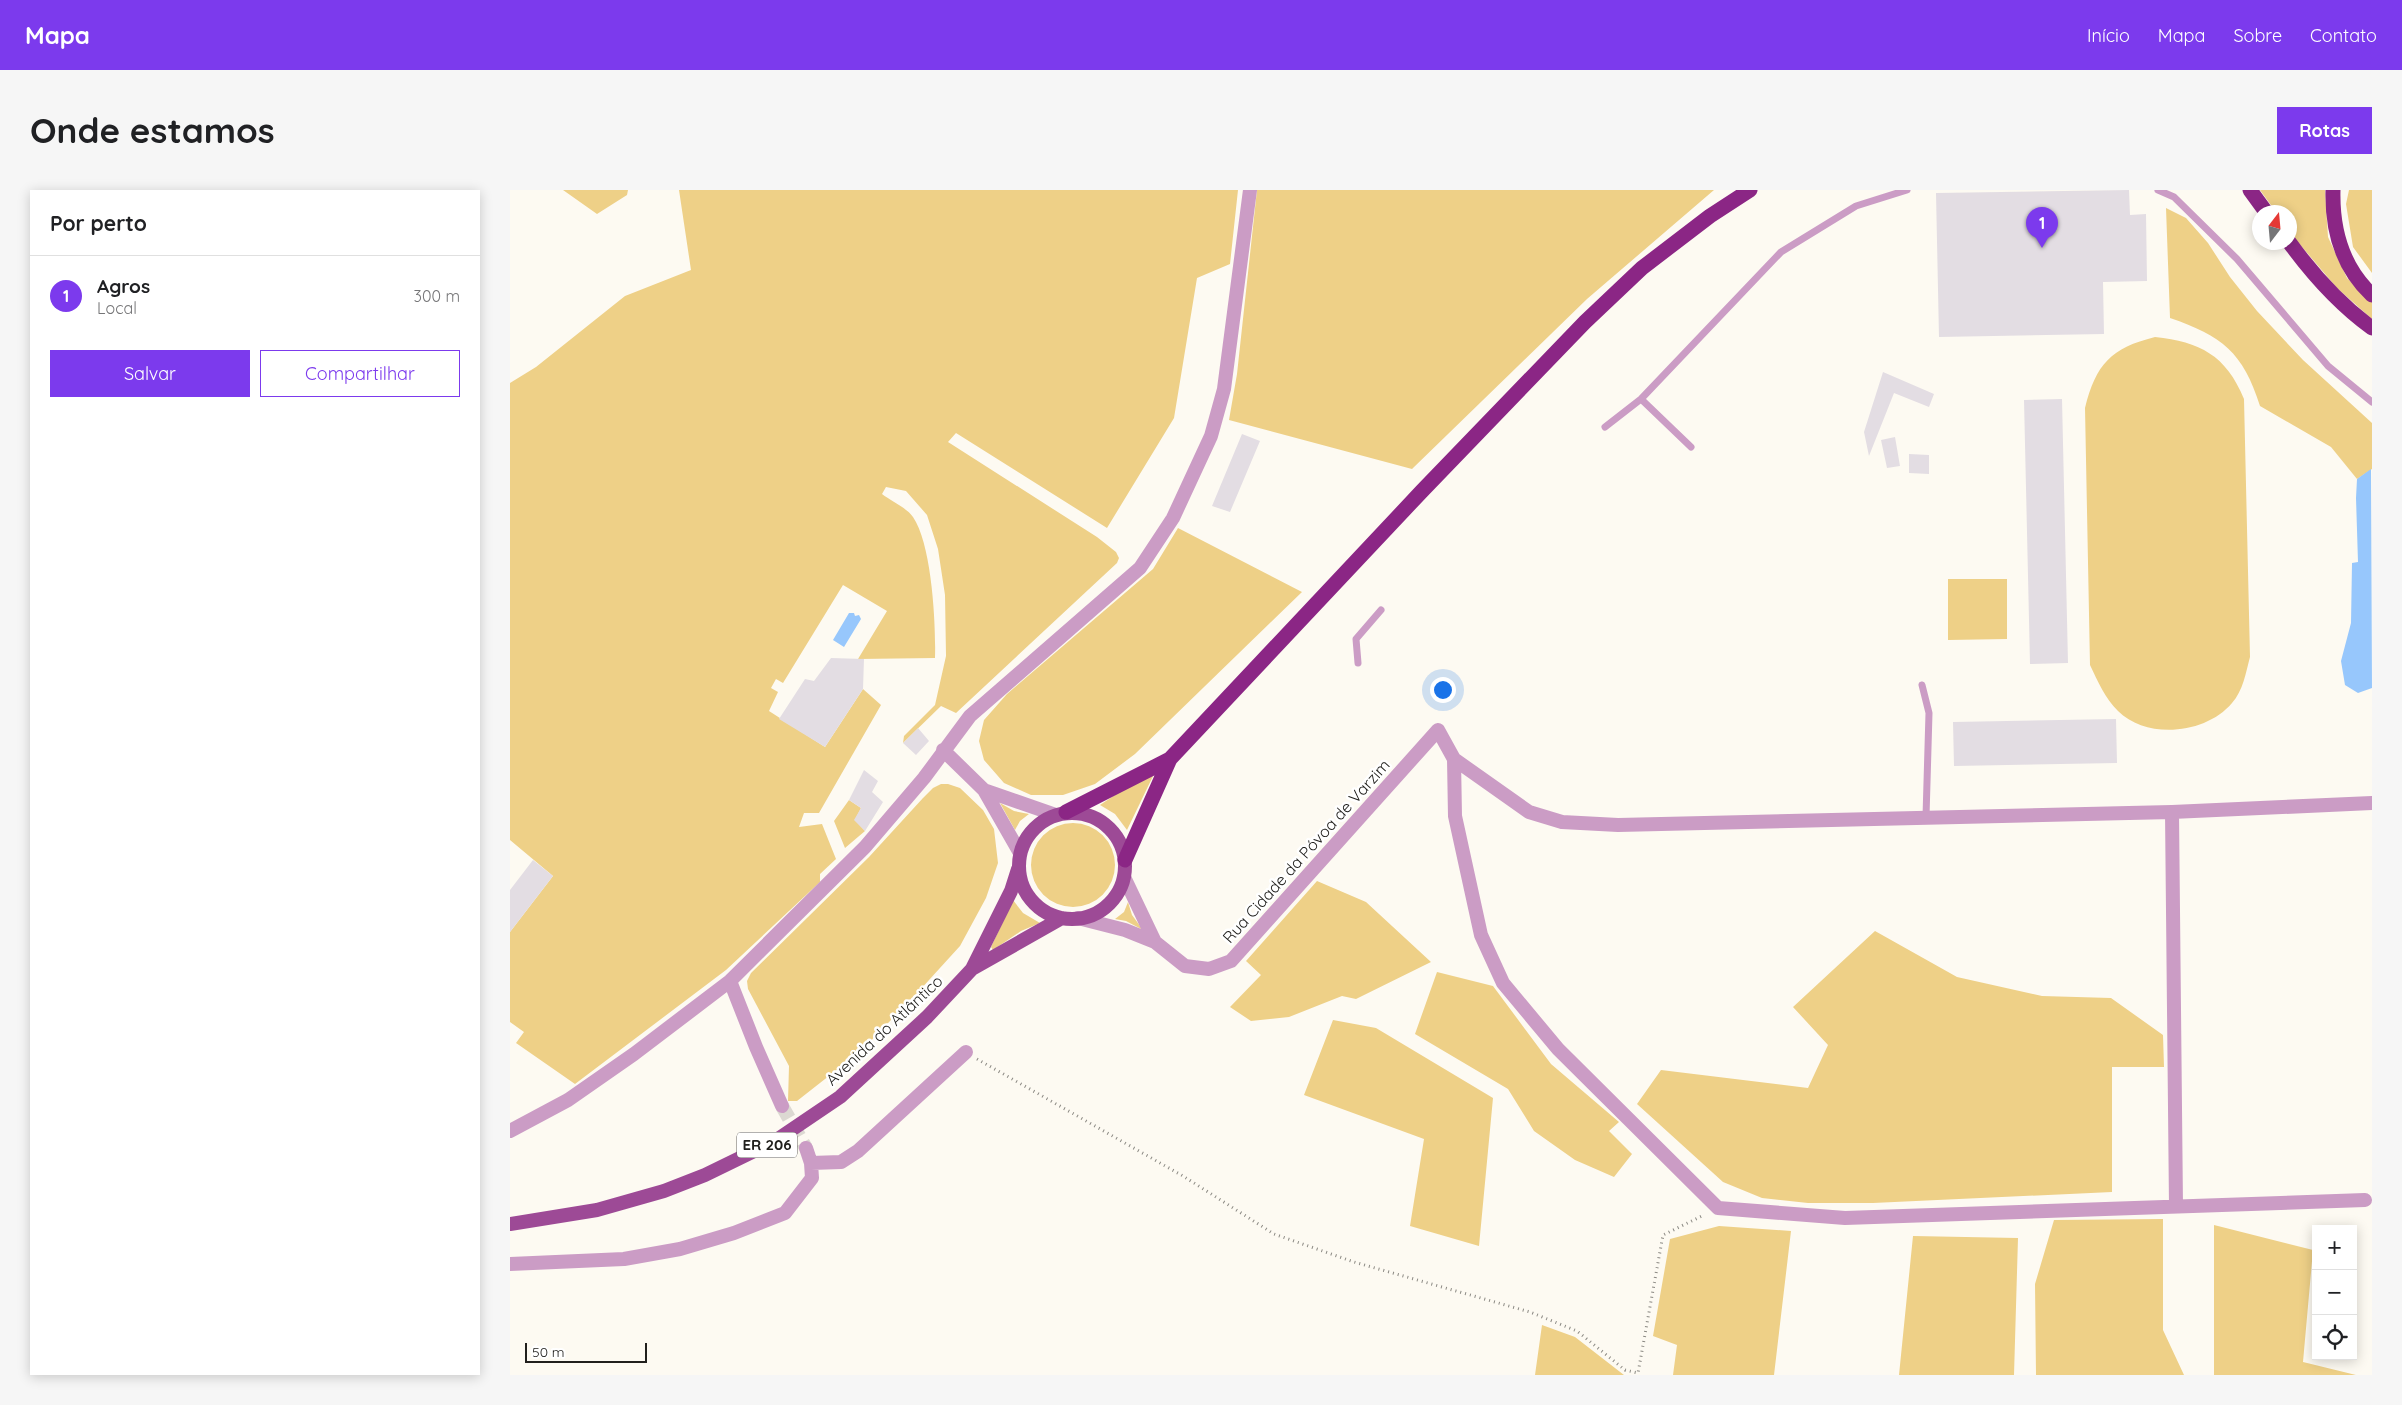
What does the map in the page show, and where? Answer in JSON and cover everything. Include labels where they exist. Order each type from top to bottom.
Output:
[{"type":"highway","points":[[1125,860],[1170,759],[1579,328],[1642,268],[1710,216],[1750,190]]},
{"type":"highway","points":[[2250,190],[2261,205]]},
{"type":"highway","points":[[2333,190],[2333,215],[2338,240],[2349,266],[2372,295]]},
{"type":"highway","points":[[2295,250],[2320,283],[2355,316],[2372,328]]},
{"type":"highway","points":[[1061,813],[1170,759]]},
{"type":"main road","points":[[972,969],[1011,891],[1018,869],[1020,853],[1036,828],[1061,813],[1088,814],[1111,830],[1120,844],[1125,860],[1124,877],[1118,892],[1107,905],[1093,914],[1078,918],[1062,918],[1045,911],[1032,902],[1020,880],[1018,869]]},
{"type":"main road","points":[[972,969],[1062,918]]},
{"type":"main road","name":"Avenida do Atlântico","points":[[510,1224],[589,1212],[656,1194],[704,1175],[775,1141],[840,1096],[874,1067],[972,969]]},
{"type":"street","points":[[510,1131],[568,1100],[634,1054],[730,982],[866,848],[970,716],[1140,568],[1173,518],[1210,436],[1224,389],[1250,190]]},
{"type":"street","name":"Rua Cidade da Póvoa de Varzim","points":[[1078,918],[1125,930],[1155,942],[1186,966],[1210,969],[1231,961],[1438,730],[1454,760]]},
{"type":"street","points":[[943,750],[984,790],[1020,853]]},
{"type":"street","points":[[1454,760],[1529,812],[1562,822],[1618,825],[2172,812],[2372,803]]},
{"type":"street","points":[[1454,760],[1455,816],[1481,935],[1503,983],[1558,1049],[1718,1208],[1845,1218],[2365,1200]]},
{"type":"street","points":[[984,790],[1061,813]]},
{"type":"street","points":[[2172,812],[2176,1206]]},
{"type":"street","points":[[1124,877],[1155,942]]},
{"type":"street","points":[[730,982],[756,1048],[782,1106]]},
{"type":"street","points":[[811,1163],[840,1162],[858,1151],[966,1052]]},
{"type":"street","points":[[510,1264],[624,1259],[680,1249],[734,1233],[785,1213],[812,1178],[811,1163],[806,1148]]},
{"type":"lane","points":[[1604,427],[1641,399],[1782,252],[1856,206],[1907,190]]},
{"type":"lane","points":[[2158,190],[2174,197],[2237,259],[2328,366],[2372,402]]},
{"type":"lane","points":[[1641,399],[1691,448]]},
{"type":"lane","points":[[1358,663],[1356,639],[1381,610]]},
{"type":"lane","points":[[1922,685],[1929,713],[1926,817]]},
{"type":"path","points":[[966,1052],[1183,1176],[1274,1234],[1354,1262],[1530,1312],[1577,1331],[1625,1370],[1638,1373],[1663,1235],[1718,1208]]},
{"type":"shaded area","points":[[563,190],[628,190],[627,195],[597,214]]},
{"type":"shaded area","points":[[679,190],[1238,190],[1230,264],[1197,278],[1174,418],[1107,528],[956,433],[948,442],[1097,537],[1116,552],[1119,558],[1117,563],[956,713],[941,706],[903,743],[904,736],[935,705],[946,656],[945,595],[938,549],[927,515],[906,491],[886,487],[882,494],[913,517],[925,546],[932,585],[935,658],[858,659],[887,611],[843,585],[783,683],[776,679],[771,688],[778,692],[769,711],[825,747],[863,689],[881,705],[819,813],[804,813],[799,827],[822,824],[836,859],[820,874],[820,882],[726,970],[575,1084],[516,1043],[524,1032],[510,1022],[510,932],[553,876],[510,840],[510,383],[536,367],[625,296],[691,270]]},
{"type":"shaded area","points":[[1257,190],[1714,190],[1587,299],[1412,469],[1229,420],[1237,374]]},
{"type":"shaded area","points":[[2260,190],[2325,190],[2328,237],[2347,278],[2372,302],[2372,319],[2337,288],[2297,241],[2297,205],[2271,205]]},
{"type":"shaded area","points":[[2349,190],[2372,190],[2372,273],[2353,247],[2346,204]]},
{"type":"shaded area","points":[[2166,208],[2186,218],[2208,243],[2230,277],[2257,311],[2303,360],[2372,423],[2372,469],[2357,479],[2331,447],[2260,406],[2246,372],[2228,348],[2204,332],[2170,318]]},
{"type":"shaded area","points":[[2155,337],[2185,343],[2210,353],[2229,371],[2244,399],[2250,657],[2241,687],[2232,703],[2221,713],[2207,721],[2192,727],[2176,730],[2144,726],[2130,720],[2118,711],[2102,690],[2090,665],[2085,408],[2094,380],[2108,360],[2127,347]]},
{"type":"shaded area","points":[[1178,528],[1302,592],[1135,754],[1095,784],[1063,795],[1031,795],[1004,783],[984,760],[979,741],[984,720],[1007,694],[1153,569]]},
{"type":"shaded area","points":[[1948,579],[2007,579],[2007,639],[1948,640]]},
{"type":"shaded area","points":[[1151,771],[1154,774],[1127,830],[1115,814],[1100,805]]},
{"type":"shaded area","points":[[941,784],[960,788],[983,810],[994,829],[998,863],[986,898],[960,946],[862,1050],[797,1101],[788,1101],[789,1066],[748,989],[747,981],[751,973],[869,857],[923,798],[933,788]]},
{"type":"shaded area","points":[[849,800],[861,808],[855,820],[865,831],[845,848],[834,821]]},
{"type":"shaded area","points":[[1000,803],[1014,811],[1029,814],[1020,821],[1015,830]]},
{"type":"shaded area","points":[[1073,823],[1089,826],[1103,835],[1112,849],[1115,865],[1112,881],[1103,895],[1089,904],[1073,907],[1057,904],[1043,895],[1034,881],[1031,865],[1034,849],[1043,835],[1057,826]]},
{"type":"shaded area","points":[[1317,881],[1366,902],[1431,962],[1356,999],[1342,996],[1289,1017],[1251,1021],[1230,1007],[1261,975],[1246,961]]},
{"type":"shaded area","points":[[1013,900],[1023,913],[1040,923],[1021,931],[993,950],[991,947]]},
{"type":"shaded area","points":[[1128,902],[1132,915],[1143,930],[1126,921],[1115,919],[1124,912]]},
{"type":"shaded area","points":[[1875,931],[1957,977],[2042,996],[2111,998],[2163,1035],[2164,1067],[2112,1067],[2112,1192],[1873,1203],[1808,1203],[1762,1198],[1723,1182],[1637,1104],[1661,1070],[1808,1088],[1828,1045],[1793,1007]]},
{"type":"shaded area","points":[[1437,972],[1493,986],[1551,1064],[1619,1122],[1609,1131],[1632,1154],[1614,1177],[1575,1160],[1534,1131],[1508,1089],[1415,1034]]},
{"type":"shaded area","points":[[1333,1020],[1376,1028],[1493,1098],[1479,1246],[1410,1226],[1424,1139],[1304,1095]]},
{"type":"shaded area","points":[[2163,1219],[2163,1330],[2184,1375],[2036,1375],[2035,1284],[2054,1220]]},
{"type":"shaded area","points":[[2214,1225],[2312,1250],[2303,1362],[2356,1375],[2214,1375]]},
{"type":"shaded area","points":[[1719,1226],[1791,1231],[1774,1375],[1673,1375],[1677,1345],[1653,1336],[1670,1239]]},
{"type":"shaded area","points":[[1913,1236],[2018,1238],[2014,1375],[1899,1375]]},
{"type":"shaded area","points":[[1542,1325],[1575,1337],[1624,1375],[1535,1375]]},
{"type":"water","points":[[2371,469],[2372,688],[2358,693],[2345,685],[2341,661],[2351,623],[2352,563],[2358,562],[2357,479]]},
{"type":"water","points":[[849,613],[854,613],[855,616],[859,615],[861,619],[844,647],[833,640]]},
{"type":"building","points":[[2129,190],[2130,215],[2146,214],[2147,281],[2103,282],[2104,334],[1939,337],[1936,193]]},
{"type":"building","points":[[1883,372],[1934,394],[1929,407],[1894,393],[1869,456],[1864,432]]},
{"type":"building","points":[[2062,399],[2068,663],[2030,664],[2024,400]]},
{"type":"building","points":[[1242,434],[1260,441],[1230,512],[1212,506]]},
{"type":"building","points":[[1895,437],[1900,466],[1887,468],[1881,440]]},
{"type":"building","points":[[1909,454],[1929,455],[1929,474],[1909,473]]},
{"type":"building","points":[[831,658],[864,659],[863,689],[825,747],[779,719],[805,679],[814,681]]},
{"type":"building","points":[[2116,719],[2117,763],[1954,766],[1953,722]]},
{"type":"building","points":[[918,728],[929,741],[916,755],[903,743]]},
{"type":"building","points":[[864,770],[878,781],[872,792],[883,802],[865,831],[854,820],[861,808],[849,800]]},
{"type":"building","points":[[533,860],[553,876],[510,932],[510,890]]},
{"type":"tunnel","points":[[782,1106],[806,1148]]},
{"type":"place","name":"Agros","points":[[2042,248]]}]
